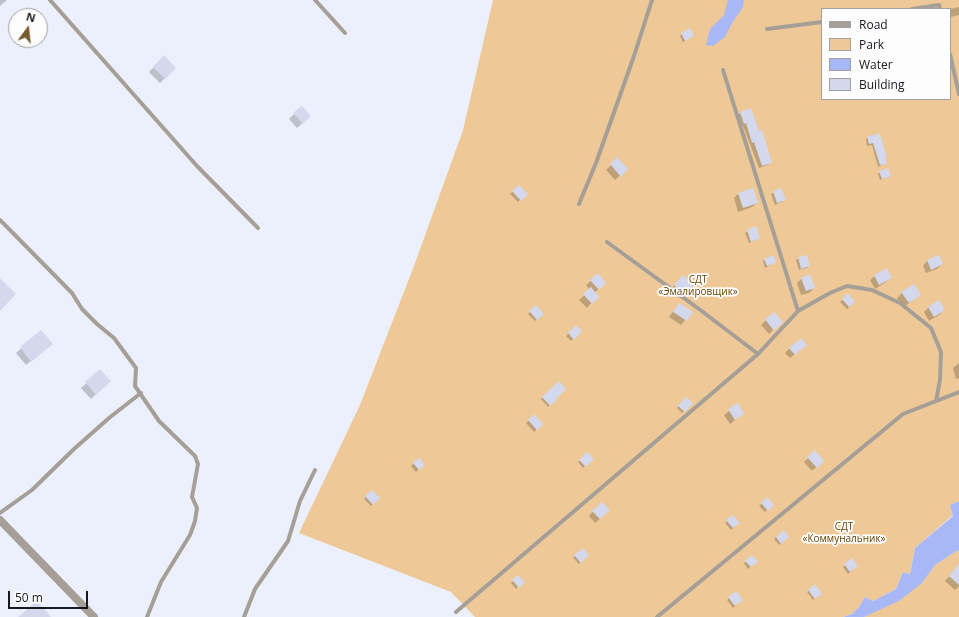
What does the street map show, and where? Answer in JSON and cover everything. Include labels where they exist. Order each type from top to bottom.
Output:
[{"type":"street","points":[[0,520],[94,617]]},
{"type":"lane","points":[[50,0],[197,166],[258,228]]},
{"type":"lane","points":[[315,0],[345,33]]},
{"type":"lane","points":[[579,204],[596,163],[652,0]]},
{"type":"lane","points":[[919,8],[939,5],[940,8]]},
{"type":"lane","points":[[767,29],[821,22]]},
{"type":"lane","points":[[951,58],[959,94]]},
{"type":"lane","points":[[723,70],[798,311]]},
{"type":"lane","points":[[0,220],[72,293],[82,309],[96,324],[114,338],[136,368],[135,386],[159,421],[195,456],[198,464],[192,496],[197,508],[195,521],[190,535],[161,582],[147,617]]},
{"type":"lane","points":[[607,242],[758,354]]},
{"type":"lane","points":[[456,612],[758,354],[798,311],[830,293],[847,286],[872,290],[900,303],[931,328],[941,352],[940,380],[936,401]]},
{"type":"lane","points":[[657,617],[903,414],[959,392]]},
{"type":"lane","points":[[0,513],[32,490],[80,444],[140,393]]},
{"type":"lane","points":[[244,617],[255,589],[288,541],[300,501],[315,470]]},
{"type":"green space","name":"СДТ «Эмалировщик»","points":[[493,0],[959,0],[959,501],[950,505],[953,515],[915,548],[910,574],[903,572],[896,589],[873,601],[865,597],[859,607],[852,614],[843,617],[475,617],[451,592],[299,533],[360,405],[414,266],[463,130]]},
{"type":"green space","points":[[958,550],[959,617],[864,617],[922,583],[935,565]]},
{"type":"water","points":[[728,0],[744,0],[743,7],[725,37],[713,46],[706,45],[710,29],[724,15]]},
{"type":"water","points":[[959,501],[959,552],[958,550],[935,565],[922,583],[899,601],[864,617],[843,617],[852,614],[859,607],[865,597],[873,601],[896,589],[903,572],[910,574],[915,548],[953,516],[950,505]]},
{"type":"building","points":[[690,28],[694,36],[685,41],[681,33]]},
{"type":"building","points":[[164,55],[176,68],[165,79],[153,67]]},
{"type":"building","points":[[302,106],[311,116],[303,124],[293,113]]},
{"type":"building","points":[[751,108],[759,131],[762,130],[772,163],[762,166],[754,142],[752,143],[746,123],[744,124],[740,112]]},
{"type":"building","points":[[880,134],[887,158],[885,158],[887,164],[880,165],[873,143],[869,144],[867,136]]},
{"type":"building","points":[[617,157],[628,169],[621,177],[610,164]]},
{"type":"building","points":[[888,168],[891,176],[882,179],[879,171]]},
{"type":"building","points":[[519,185],[528,194],[521,201],[512,191]]},
{"type":"building","points":[[753,188],[758,203],[743,208],[738,193]]},
{"type":"building","points":[[781,188],[786,200],[777,203],[773,191]]},
{"type":"building","points":[[756,226],[760,238],[751,242],[747,230]]},
{"type":"building","points":[[774,255],[776,263],[767,266],[764,259]]},
{"type":"building","points":[[807,255],[810,266],[801,269],[798,257]]},
{"type":"building","points":[[939,255],[943,264],[931,270],[927,260]]},
{"type":"building","points":[[887,268],[892,278],[879,285],[874,275]]},
{"type":"building","points":[[598,273],[606,283],[599,290],[590,280]]},
{"type":"building","points":[[810,274],[815,288],[806,291],[801,278]]},
{"type":"building","points":[[683,275],[693,285],[685,294],[674,285]]},
{"type":"building","points":[[0,278],[16,294],[0,311]]},
{"type":"building","points":[[914,284],[921,295],[909,303],[901,292]]},
{"type":"building","points":[[591,287],[599,297],[592,304],[583,294]]},
{"type":"building","points":[[848,293],[855,302],[849,307],[842,299]]},
{"type":"building","points":[[939,300],[945,310],[934,317],[928,307]]},
{"type":"building","points":[[679,303],[693,312],[687,321],[673,312]]},
{"type":"building","points":[[536,305],[544,314],[537,320],[529,311]]},
{"type":"building","points":[[774,312],[783,322],[774,331],[765,319]]},
{"type":"building","points":[[576,325],[582,331],[574,340],[568,333]]},
{"type":"building","points":[[41,330],[53,344],[31,362],[20,347]]},
{"type":"building","points":[[801,338],[807,345],[795,355],[789,348]]},
{"type":"building","points":[[100,369],[111,381],[96,395],[85,382]]},
{"type":"building","points":[[559,381],[566,389],[550,406],[542,397]]},
{"type":"building","points":[[686,397],[693,403],[685,412],[678,406]]},
{"type":"building","points":[[738,403],[744,414],[735,420],[728,409]]},
{"type":"building","points":[[534,414],[543,424],[537,430],[528,420]]},
{"type":"building","points":[[815,450],[824,461],[817,468],[807,457]]},
{"type":"building","points":[[587,452],[594,459],[586,467],[579,460]]},
{"type":"building","points":[[419,458],[425,465],[419,470],[413,463]]},
{"type":"building","points":[[372,490],[380,498],[373,505],[365,496]]},
{"type":"building","points":[[767,497],[774,505],[768,511],[761,503]]},
{"type":"building","points":[[602,502],[610,510],[600,519],[592,511]]},
{"type":"building","points":[[733,515],[740,523],[733,528],[726,520]]},
{"type":"building","points":[[784,530],[789,537],[781,544],[776,537]]},
{"type":"building","points":[[583,548],[589,555],[581,563],[574,555]]},
{"type":"building","points":[[752,555],[758,562],[751,567],[745,561]]},
{"type":"building","points":[[852,558],[858,566],[850,572],[844,564]]},
{"type":"building","points":[[959,564],[959,585],[949,576]]},
{"type":"building","points":[[518,575],[525,582],[519,588],[512,580]]},
{"type":"building","points":[[815,584],[822,594],[815,599],[808,590]]},
{"type":"building","points":[[736,591],[743,600],[735,606],[728,597]]},
{"type":"building","points":[[37,601],[51,617],[18,617]]},
{"type":"park label","name":"СДТ «Коммунальник»","points":[[844,532]]}]
